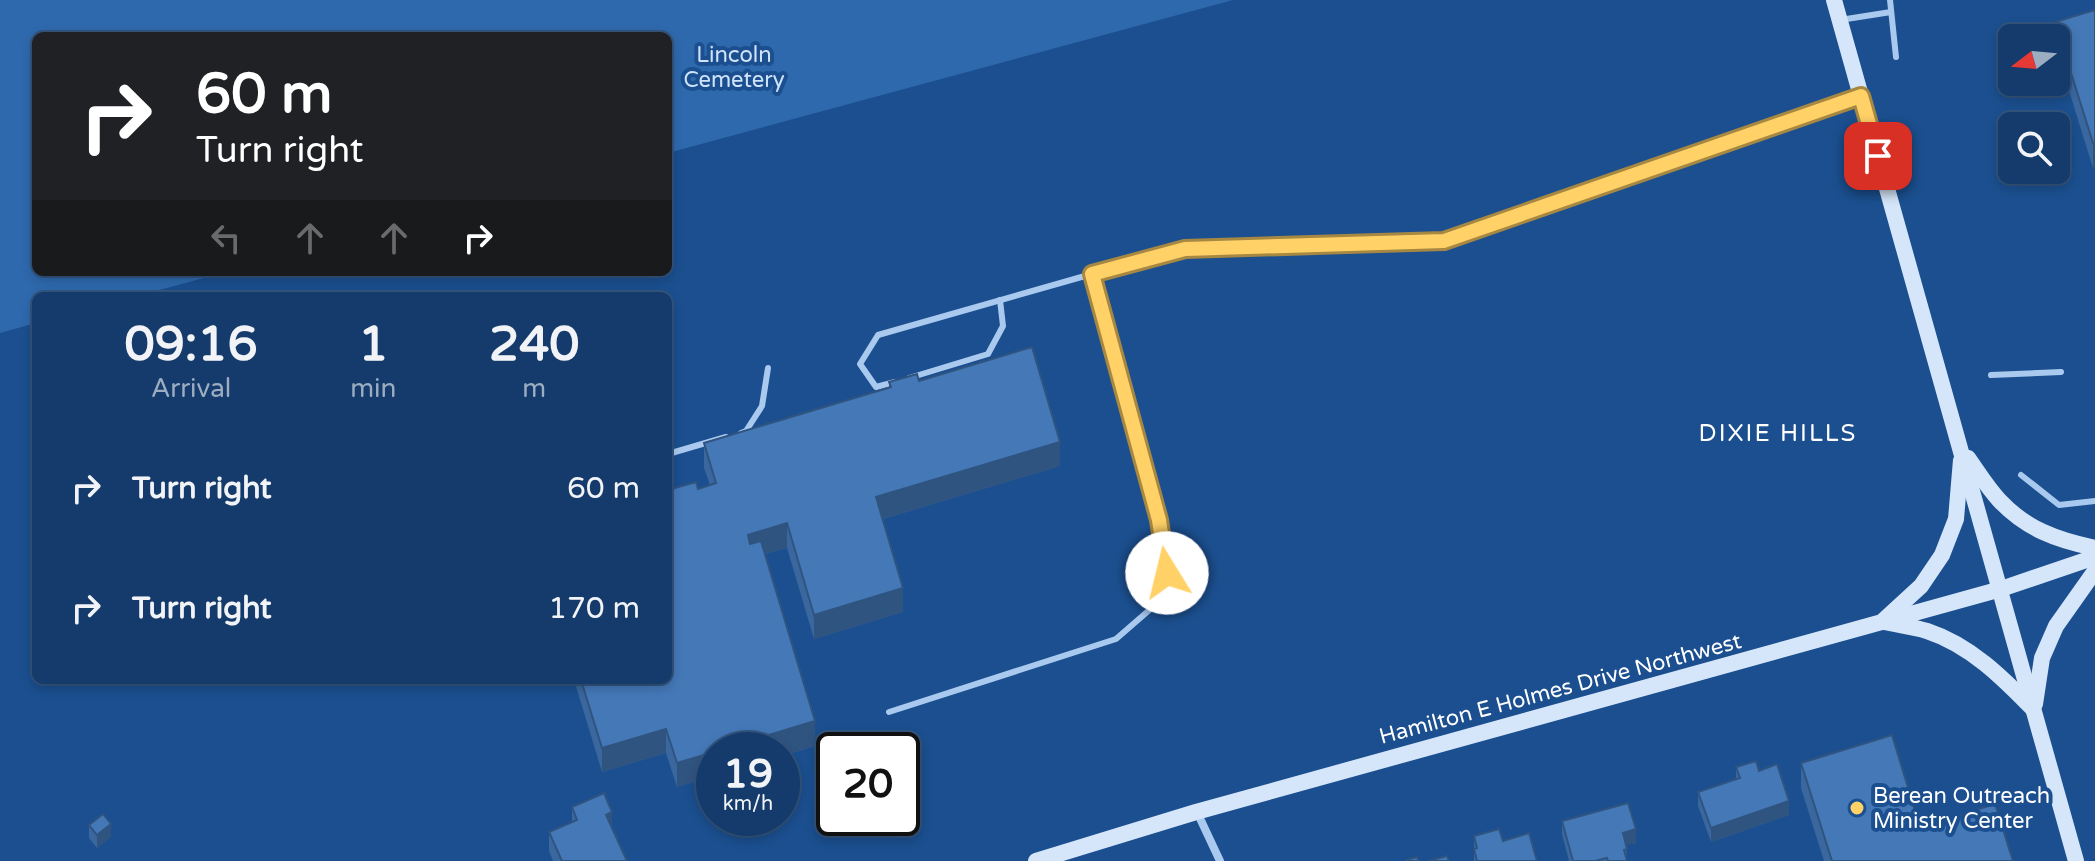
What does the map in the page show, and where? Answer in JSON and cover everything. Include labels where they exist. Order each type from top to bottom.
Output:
[{"type":"main road","points":[[1834,0],[2076,861]]},
{"type":"main road","points":[[1962,451],[1999,501],[2032,527],[2061,541],[2095,548]]},
{"type":"main road","points":[[1882,621],[1921,586],[1942,555],[1956,519],[1962,451]]},
{"type":"main road","name":"Hamilton E Holmes Drive Northwest","points":[[1036,861],[1196,812],[2001,589],[2095,557]]},
{"type":"main road","points":[[2035,710],[2042,658],[2056,626],[2095,571]]},
{"type":"main road","points":[[1882,621],[1929,631],[1957,645],[1996,671],[2035,710]]},
{"type":"street","points":[[1196,812],[1220,861]]},
{"type":"lane","points":[[1890,0],[1896,57]]},
{"type":"lane","points":[[1840,20],[1891,12]]},
{"type":"lane","points":[[1000,300],[1003,326],[988,354],[876,387],[860,364],[878,335],[1000,300],[1092,274],[1185,249],[1444,241],[1861,96]]},
{"type":"lane","points":[[889,712],[1116,639],[1154,606],[1167,573],[1159,520],[1092,274]]},
{"type":"lane","points":[[672,453],[746,431],[762,406],[768,368]]},
{"type":"lane","points":[[1991,375],[2061,372]]},
{"type":"lane","points":[[2021,475],[2059,505],[2095,501]]},
{"type":"green space","name":"Lincoln Cemetery","points":[[0,0],[1233,0],[672,152],[672,32],[32,32],[32,276],[211,276],[152,292],[32,292],[32,324],[0,333]]},
{"type":"building","points":[[2095,10],[2095,143],[2070,70],[2070,24],[2055,22]]},
{"type":"building","points":[[1032,347],[1060,442],[876,497],[903,588],[814,615],[787,523],[748,535],[750,544],[761,541],[815,721],[779,732],[696,732],[696,757],[677,763],[666,729],[602,748],[582,684],[672,684],[672,489],[696,482],[698,489],[716,483],[704,443],[891,387],[889,382],[917,374],[919,381]]},
{"type":"building","name":"Berean Outreach Ministry Center","points":[[1892,735],[1920,827],[1995,804],[2013,861],[1832,861],[1801,763]]},
{"type":"building","points":[[1756,761],[1759,771],[1777,764],[1789,801],[1711,828],[1698,792],[1740,778],[1736,767]]},
{"type":"building","points":[[604,793],[612,812],[606,815],[627,861],[562,861],[549,832],[577,820],[572,807]]},
{"type":"building","points":[[1628,803],[1636,829],[1623,833],[1627,861],[1608,861],[1607,858],[1573,861],[1562,821]]},
{"type":"building","points":[[103,814],[111,824],[97,835],[89,825]]},
{"type":"building","points":[[1499,829],[1503,841],[1529,833],[1537,861],[1477,861],[1474,836]]},
{"type":"building","points":[[1447,856],[1449,861],[1428,861]]},
{"type":"place","name":"Berean Outreach Ministry Center","points":[[1857,808]]},
{"type":"district","name":"DIXIE HILLS","points":[[1778,433]]},
{"type":"route","points":[[1167,573],[1159,520],[1092,274],[1185,249],[1444,241],[1861,96],[1878,156]]}]
